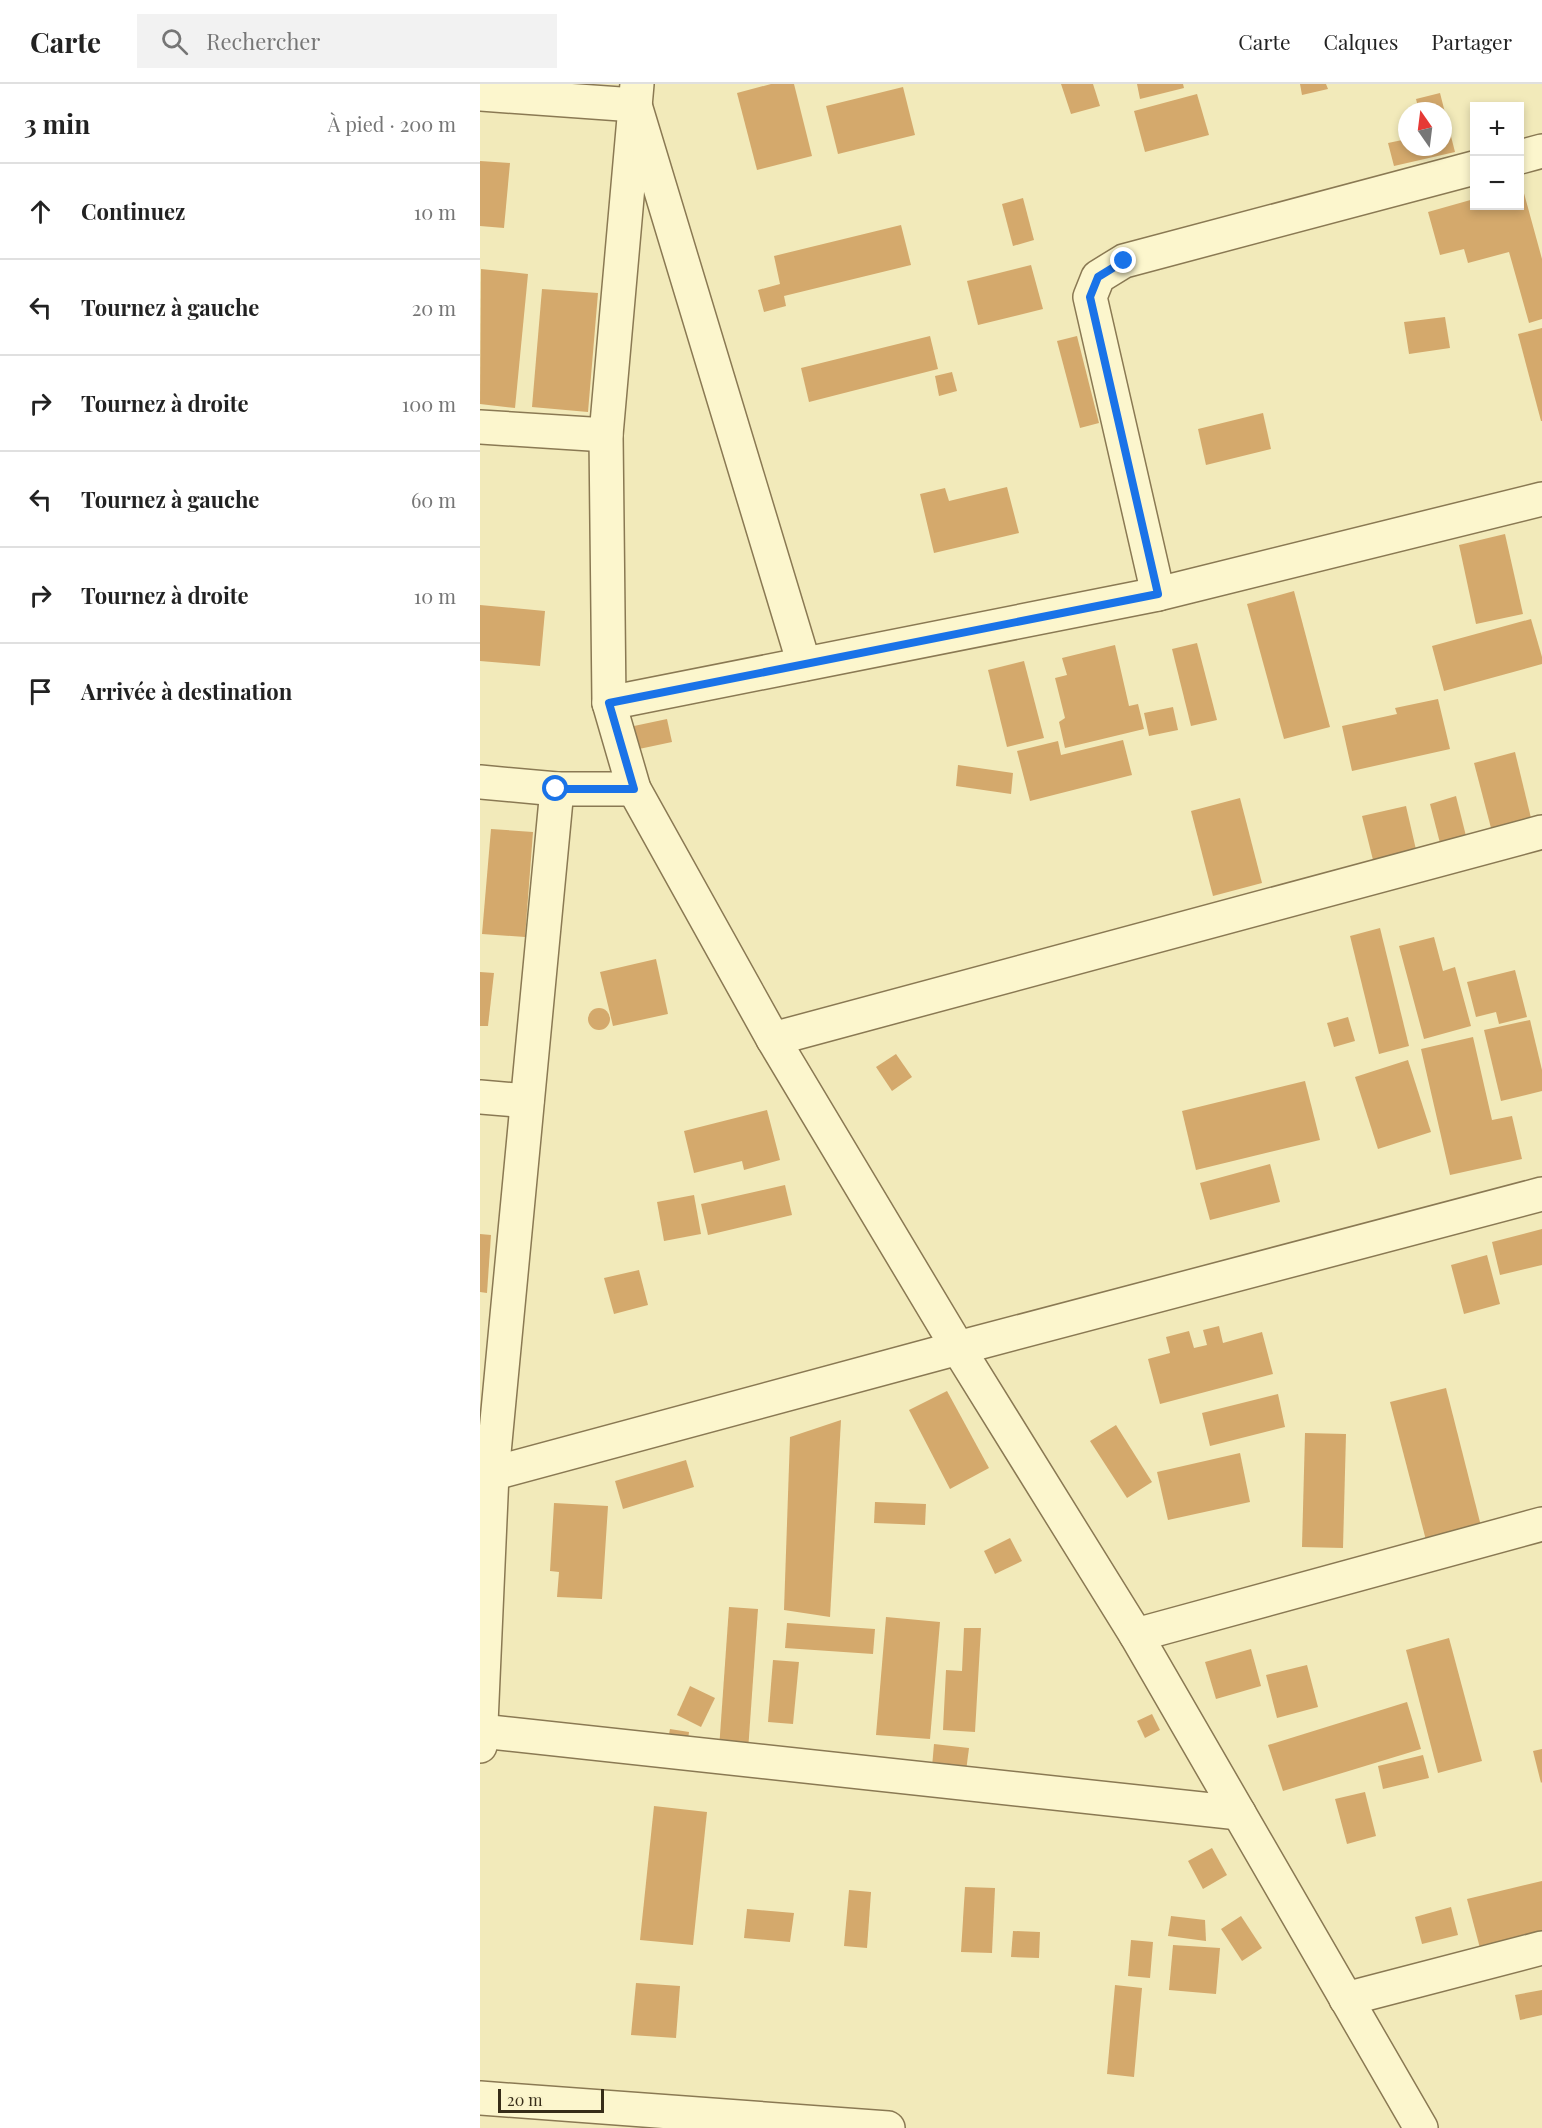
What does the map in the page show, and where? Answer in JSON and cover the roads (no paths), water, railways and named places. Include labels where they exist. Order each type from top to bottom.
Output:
[{"type":"street","points":[[480,94],[636,95]]},
{"type":"street","points":[[636,95],[606,435],[609,703],[634,789],[773,1039],[958,1348],[1136,1635],[1421,2128]]},
{"type":"street","points":[[636,95],[804,664]]},
{"type":"street","points":[[1524,156],[1542,151]]},
{"type":"street","points":[[1158,594],[1090,297],[1098,277],[1124,261],[1470,169]]},
{"type":"street","points":[[480,427],[606,435]]},
{"type":"street","points":[[609,703],[1158,594],[1542,499]]},
{"type":"street","points":[[480,782],[556,789],[634,789]]},
{"type":"street","points":[[480,1746],[489,1415],[527,1101],[556,789]]},
{"type":"street","points":[[773,1039],[1542,832]]},
{"type":"street","points":[[480,1097],[527,1101]]},
{"type":"street","points":[[486,1476],[958,1348],[1542,1194]]},
{"type":"street","points":[[1136,1635],[1542,1524]]},
{"type":"street","points":[[481,1731],[1239,1813]]},
{"type":"street","points":[[1346,1999],[1542,1948]]},
{"type":"street","points":[[480,2098],[888,2128]]}]
